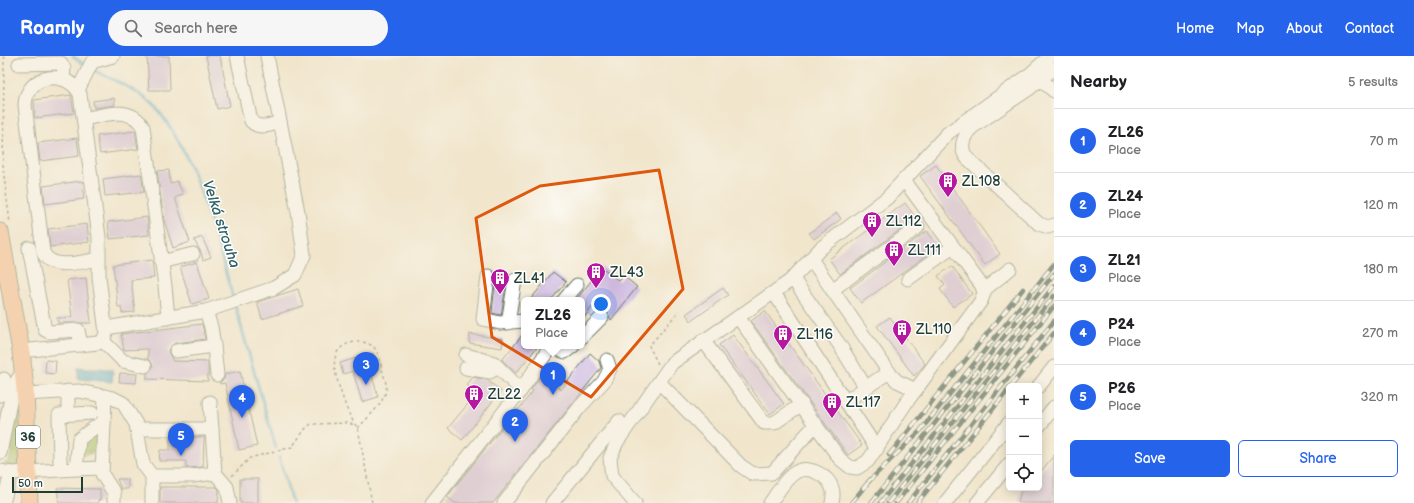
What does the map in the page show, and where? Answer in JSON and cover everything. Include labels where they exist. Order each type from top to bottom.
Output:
[{"type":"main road","name":"36","points":[[5,230],[23,371],[29,472],[29,503]]},
{"type":"lane","points":[[78,90],[95,61],[113,56]]},
{"type":"lane","points":[[237,56],[251,121],[255,125],[261,126],[280,122]]},
{"type":"lane","points":[[21,351],[98,343],[104,335],[168,318],[206,311],[274,288],[295,275],[305,252],[267,56]]},
{"type":"lane","points":[[634,503],[612,476],[610,458],[617,442],[676,359],[793,279],[824,246],[883,202],[955,126],[1028,76],[1050,56]]},
{"type":"lane","points":[[19,64],[62,64],[64,68],[63,78]]},
{"type":"lane","points":[[1054,68],[1040,80],[970,129],[964,140],[963,150],[967,158],[1039,224],[1048,227],[1054,225]]},
{"type":"lane","points":[[99,259],[56,263],[46,258],[42,248],[25,102],[29,90],[38,81],[48,77],[63,78],[78,90],[82,100],[99,237],[99,259],[99,277],[104,335],[123,361],[145,366]]},
{"type":"lane","points":[[1040,80],[1054,91]]},
{"type":"lane","points":[[84,119],[120,113],[137,119],[143,127],[168,318]]},
{"type":"lane","points":[[904,180],[984,290]]},
{"type":"lane","points":[[832,290],[918,227]]},
{"type":"lane","points":[[908,279],[953,246]]},
{"type":"lane","points":[[29,248],[45,330],[50,332],[78,330],[81,345]]},
{"type":"lane","points":[[161,262],[193,254]]},
{"type":"lane","points":[[811,259],[889,372],[898,381],[916,390]]},
{"type":"lane","points":[[738,317],[802,404],[840,459],[850,467],[862,466],[877,449],[916,390],[981,301],[984,290],[1010,269]]},
{"type":"lane","points":[[488,276],[482,318],[486,320],[508,323],[521,321]]},
{"type":"lane","points":[[793,279],[839,344],[866,388]]},
{"type":"lane","points":[[508,323],[515,280]]},
{"type":"lane","points":[[567,297],[577,285]]},
{"type":"lane","points":[[774,293],[877,449]]},
{"type":"lane","points":[[206,311],[211,327],[214,346],[216,375]]},
{"type":"lane","points":[[585,334],[602,317]]},
{"type":"lane","points":[[703,340],[764,423],[774,423],[802,404]]},
{"type":"lane","points":[[176,351],[214,346]]},
{"type":"lane","points":[[432,503],[521,390],[549,349]]},
{"type":"lane","points":[[558,349],[565,352],[569,349]]},
{"type":"lane","points":[[466,355],[490,361],[521,390]]},
{"type":"lane","points":[[504,503],[579,408],[604,381],[610,369],[607,360]]},
{"type":"lane","points":[[466,368],[490,372],[498,367]]},
{"type":"lane","points":[[1041,383],[1054,367]]},
{"type":"lane","points":[[0,453],[11,393],[14,383],[23,371]]},
{"type":"lane","points":[[846,401],[889,372]]},
{"type":"lane","points":[[662,378],[741,466],[753,474],[767,474],[777,468],[816,424]]},
{"type":"lane","points":[[0,396],[4,379]]},
{"type":"lane","points":[[71,390],[71,414]]},
{"type":"lane","points":[[25,394],[71,390],[105,396],[126,406],[134,419],[137,429],[143,464],[152,476],[152,503]]},
{"type":"lane","points":[[105,396],[102,477],[114,493],[114,503]]},
{"type":"lane","points":[[210,402],[215,473],[225,482],[230,503]]},
{"type":"lane","points":[[1042,422],[1054,407]]},
{"type":"lane","points":[[60,462],[58,417],[62,414],[92,413]]},
{"type":"lane","points":[[552,503],[619,421]]},
{"type":"lane","points":[[76,468],[79,439],[98,425],[104,423]]},
{"type":"lane","points":[[945,503],[1006,427]]},
{"type":"lane","points":[[137,429],[212,429]]},
{"type":"lane","points":[[3,503],[6,472],[102,468]]},
{"type":"lane","points":[[978,503],[1006,468]]},
{"type":"lane","points":[[770,503],[791,476],[796,472],[805,470],[821,475],[830,483],[833,488],[832,503]]},
{"type":"lane","points":[[152,476],[190,476],[215,473]]},
{"type":"path","points":[[4,56],[3,168],[5,230]]},
{"type":"path","points":[[662,378],[649,346],[679,311]]},
{"type":"path","points":[[358,428],[382,400],[386,390],[376,350],[370,344],[360,342],[346,345],[341,348],[337,355],[335,367],[344,400],[358,428],[372,503]]},
{"type":"path","points":[[225,482],[250,458],[292,447],[306,428],[311,424],[346,423],[356,425]]},
{"type":"highlighted area","points":[[659,170],[683,289],[591,397],[492,337],[476,218],[540,186]]},
{"type":"green space","points":[[16,401],[18,401],[23,459],[16,466],[8,467],[4,463],[9,462],[15,434],[8,432]]},
{"type":"green space","points":[[97,431],[96,448],[91,453],[82,455],[85,442]]},
{"type":"water","points":[[78,367],[113,369],[112,382],[78,379]]},
{"type":"building","points":[[147,56],[169,56],[170,90],[149,90]]},
{"type":"building","points":[[206,56],[220,56],[230,106],[217,109]]},
{"type":"building","points":[[71,95],[74,113],[35,118],[34,100]]},
{"type":"building","points":[[114,98],[115,105],[94,108],[93,101]]},
{"type":"building","points":[[135,131],[138,149],[100,154],[97,136]]},
{"type":"building","points":[[77,138],[79,156],[40,161],[38,143]]},
{"type":"building","name":"ZL108","points":[[936,165],[1000,254],[985,265],[920,176]]},
{"type":"building","points":[[169,170],[170,184],[177,181],[183,194],[175,198],[190,242],[173,248],[164,220],[157,171]]},
{"type":"building","points":[[141,174],[144,192],[105,196],[103,179]]},
{"type":"building","points":[[82,181],[84,199],[45,204],[43,186]]},
{"type":"building","name":"ZL112","points":[[905,203],[916,218],[840,274],[829,259]]},
{"type":"building","points":[[837,213],[841,219],[814,239],[809,233]]},
{"type":"building","points":[[147,217],[149,235],[110,239],[108,222]]},
{"type":"building","points":[[87,224],[89,242],[50,247],[48,229]]},
{"type":"building","name":"ZL111","points":[[927,231],[938,247],[861,303],[850,288]]},
{"type":"building","points":[[202,237],[211,257],[203,260],[201,252],[194,240]]},
{"type":"building","points":[[152,260],[154,278],[131,280],[135,312],[122,313],[121,307],[118,307],[113,265]]},
{"type":"building","points":[[197,262],[209,299],[192,304],[180,267]]},
{"type":"building","points":[[952,266],[972,294],[953,307],[940,289],[945,285],[938,276]]},
{"type":"building","points":[[602,267],[619,281],[624,276],[637,287],[611,320],[607,311],[604,309],[598,310],[593,306],[585,316],[585,297],[578,297]]},
{"type":"building","points":[[553,272],[566,282],[554,297],[532,297]]},
{"type":"building","points":[[496,274],[508,276],[501,315],[492,313]]},
{"type":"building","points":[[86,278],[91,323],[58,323],[57,318],[72,317],[67,280]]},
{"type":"building","points":[[723,288],[728,295],[691,321],[686,314]]},
{"type":"building","points":[[298,289],[303,306],[262,319],[257,302]]},
{"type":"building","points":[[765,311],[862,445],[848,455],[751,321]]},
{"type":"building","name":"ZL110","points":[[890,317],[925,364],[914,376],[877,326]]},
{"type":"building","points":[[202,324],[205,339],[175,343],[169,348],[168,352],[173,361],[208,362],[208,381],[147,379],[147,374],[153,367],[152,363],[148,359],[148,349],[124,350],[121,334]]},
{"type":"building","points":[[470,334],[503,339],[502,348],[469,343]]},
{"type":"building","points":[[733,335],[784,404],[770,414],[719,345]]},
{"type":"building","points":[[521,337],[521,349],[536,349],[516,373],[502,360]]},
{"type":"building","points":[[373,353],[379,370],[371,372],[378,397],[362,402],[353,371],[343,374],[340,363]]},
{"type":"building","points":[[590,353],[599,361],[601,368],[493,503],[455,503],[447,497],[533,391],[531,389],[542,375],[561,390]]},
{"type":"building","points":[[46,360],[56,361],[55,374],[45,373]]},
{"type":"building","points":[[240,371],[257,446],[239,450],[225,383],[220,384],[220,382],[224,379],[225,374]]},
{"type":"building","points":[[120,373],[137,374],[136,383],[119,382]]},
{"type":"building","name":"ZL22","points":[[473,377],[487,380],[501,391],[462,440],[448,428],[477,393],[467,385]]},
{"type":"building","points":[[190,437],[204,437],[203,467],[186,468],[186,461],[159,461],[160,450],[170,450],[170,438],[190,439]]},
{"type":"building","points":[[1054,455],[1054,503],[1018,503],[1021,491],[1042,491],[1042,470]]},
{"type":"building","points":[[117,479],[128,479],[128,489],[121,489]]},
{"type":"building","points":[[240,479],[258,479],[258,503],[240,503]]},
{"type":"building","points":[[160,487],[217,487],[219,490],[218,503],[160,503]]},
{"type":"building","points":[[57,488],[100,489],[100,500],[98,500],[98,503],[59,503]]},
{"type":"waterway","name":"Velká strouha","points":[[73,56],[86,66]]},
{"type":"waterway","name":"Velká strouha","points":[[93,70],[142,95],[155,107],[169,126],[182,148],[203,198],[220,250],[233,298]]},
{"type":"waterway","name":"Velká strouha","points":[[235,305],[276,448]]},
{"type":"waterway","name":"Velká strouha","points":[[279,457],[292,503]]},
{"type":"railway","points":[[868,482],[920,431],[1054,264]]},
{"type":"railway","points":[[871,503],[1054,274]]},
{"type":"railway","points":[[880,503],[1054,286]]},
{"type":"railway","points":[[889,455],[1023,289]]},
{"type":"railway","points":[[888,503],[1054,296]]},
{"type":"railway","points":[[896,503],[1054,306]]},
{"type":"railway","points":[[908,503],[1054,321]]},
{"type":"railway","points":[[1013,383],[1054,333]]},
{"type":"railway","points":[[917,503],[1006,393]]},
{"type":"railway","points":[[851,503],[871,479]]},
{"type":"place","name":"ZL108","points":[[948,198]]},
{"type":"place","name":"ZL112","points":[[872,238]]},
{"type":"place","name":"ZL111","points":[[894,267]]},
{"type":"place","name":"ZL43","points":[[596,289]]},
{"type":"place","name":"ZL41","points":[[500,295]]},
{"type":"place","name":"ZL110","points":[[902,346]]},
{"type":"place","name":"ZL116","points":[[783,351]]},
{"type":"place","name":"ZL21","points":[[366,385]]},
{"type":"place","name":"ZL26","points":[[553,395]]},
{"type":"place","name":"ZL22","points":[[474,411]]},
{"type":"place","name":"P24","points":[[242,418]]},
{"type":"place","name":"ZL117","points":[[832,419]]},
{"type":"place","name":"ZL24","points":[[515,442]]},
{"type":"place","name":"P26","points":[[181,456]]}]
